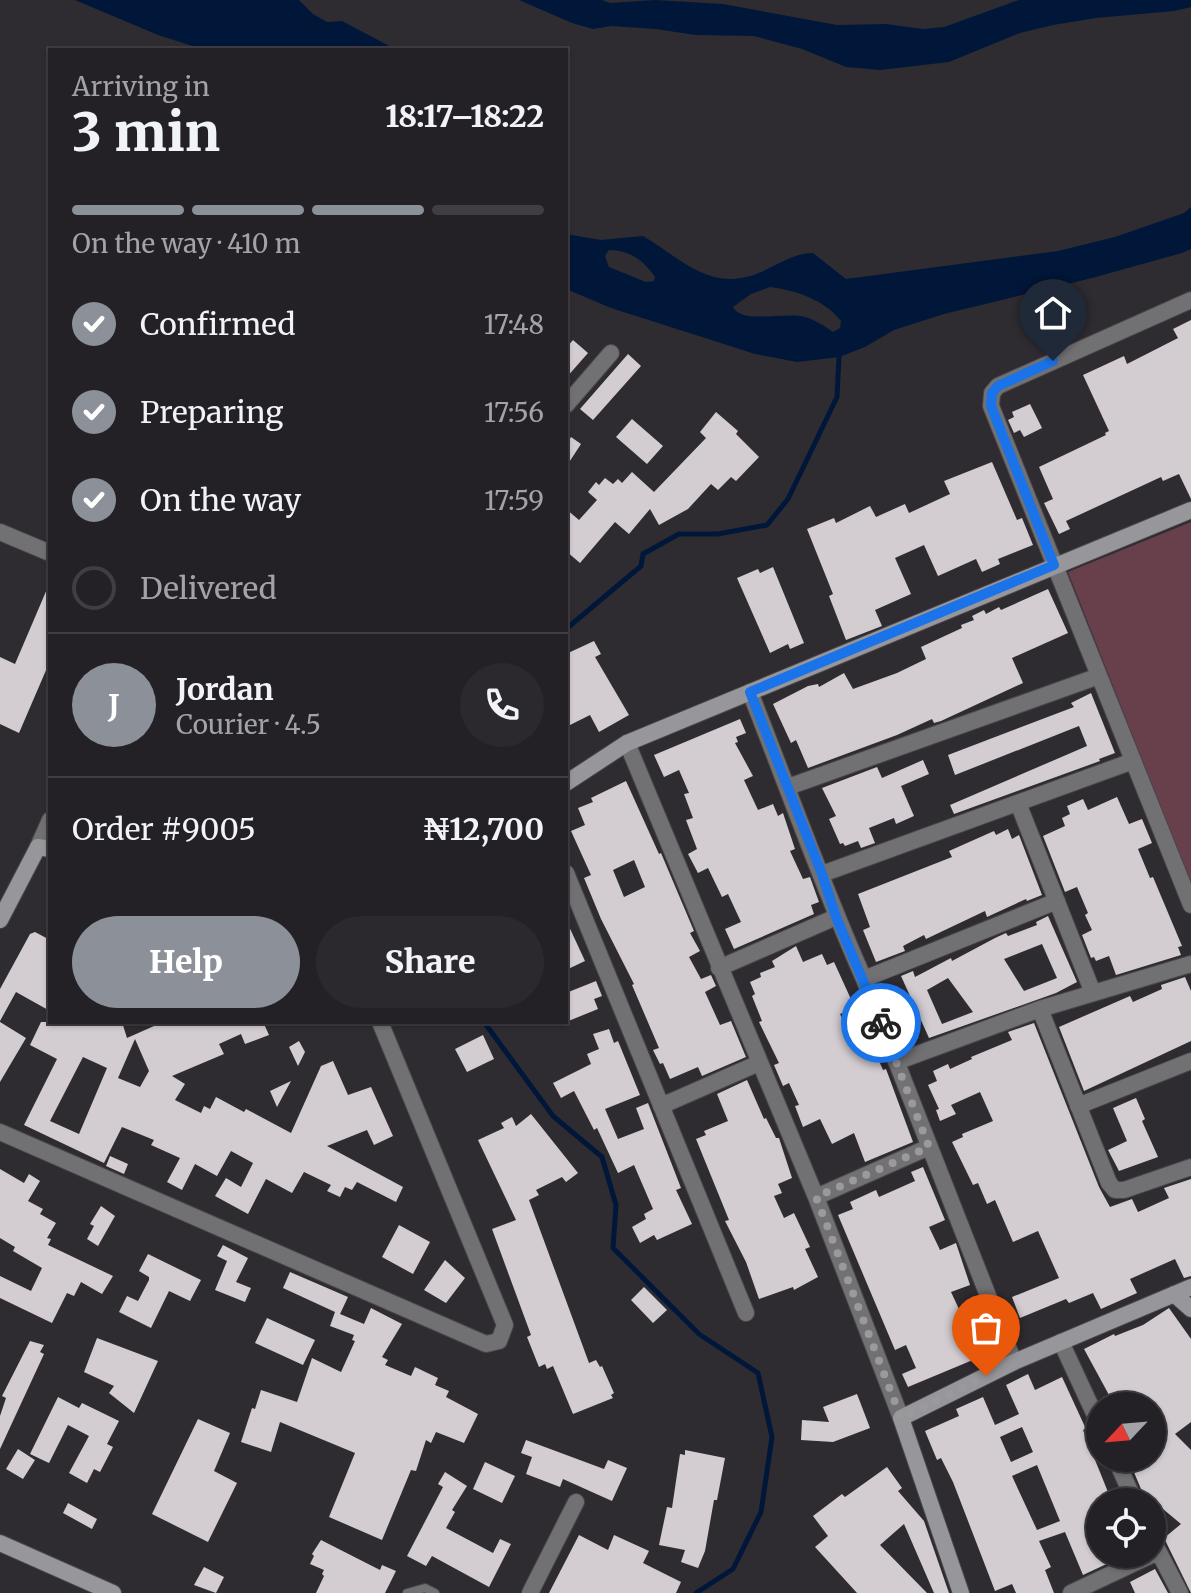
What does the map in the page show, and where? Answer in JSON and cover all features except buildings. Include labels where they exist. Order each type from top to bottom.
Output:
[{"type":"street","points":[[1191,300],[998,386],[992,393],[991,406],[1191,905]]},
{"type":"street","points":[[568,403],[611,353]]},
{"type":"street","points":[[568,782],[627,743],[1191,510]]},
{"type":"street","points":[[0,532],[48,552]]},
{"type":"street","points":[[788,787],[1099,676]]},
{"type":"street","points":[[750,692],[836,917],[864,979],[1014,1362]]},
{"type":"street","points":[[627,743],[816,1197],[901,1418],[961,1593]]},
{"type":"street","points":[[822,874],[1133,761]]},
{"type":"street","points":[[1018,803],[1093,993]]},
{"type":"street","points":[[0,920],[44,848]]},
{"type":"street","points":[[568,878],[746,1313]]},
{"type":"street","points":[[864,979],[1057,901]]},
{"type":"street","points":[[719,968],[836,917]]},
{"type":"street","points":[[896,1062],[1040,1009],[1191,964]]},
{"type":"street","points":[[1040,1009],[1109,1183],[1115,1190],[1124,1190],[1191,1167]]},
{"type":"street","points":[[0,1132],[486,1344],[499,1341],[505,1325],[381,1024]]},
{"type":"street","points":[[1078,1106],[1191,1061]]},
{"type":"street","points":[[661,1106],[759,1063]]},
{"type":"street","points":[[816,1197],[929,1147]]},
{"type":"street","points":[[901,1418],[1014,1362],[1191,1287]]},
{"type":"street","points":[[1174,1294],[1191,1309]]},
{"type":"street","points":[[1061,1342],[1086,1396]]},
{"type":"street","points":[[530,1593],[576,1502]]},
{"type":"street","points":[[0,1543],[113,1593]]},
{"type":"street","points":[[1166,1566],[1180,1593]]},
{"type":"street","points":[[1071,1593],[1115,1568]]},
{"type":"lane","points":[[407,1593],[425,1588],[435,1593]]},
{"type":"shaded area","points":[[1191,522],[1191,880],[1190,881],[1068,572]]},
{"type":"water","points":[[75,0],[299,0],[327,22],[342,21],[393,48],[199,48],[158,35]]},
{"type":"water","points":[[519,0],[602,0],[610,3],[655,0],[723,4],[837,25],[886,24],[923,29],[944,27],[1019,0],[1191,0],[1191,7],[1053,25],[1020,33],[949,62],[880,70],[846,67],[802,49],[754,36],[695,35],[612,26],[593,29]]},
{"type":"water","points":[[1191,207],[1191,249],[1182,253],[944,314],[894,330],[865,347],[839,357],[797,362],[755,354],[611,308],[568,290],[568,234],[601,240],[643,236],[698,271],[727,279],[743,278],[792,257],[813,253],[846,279],[1058,251],[1115,237],[1184,213]],"holes":[[[609,250],[624,252],[641,261],[655,277],[654,281],[646,282],[609,267],[605,256]],[[770,287],[789,291],[827,307],[841,321],[840,328],[833,332],[805,317],[745,315],[733,307],[751,294]]]},
{"type":"waterway","points":[[568,627],[641,566],[643,554],[679,534],[718,534],[767,525],[788,499],[837,397],[837,353]]},
{"type":"waterway","points":[[485,1024],[553,1116],[602,1157],[616,1205],[613,1248],[699,1334],[758,1373],[772,1437],[761,1512],[733,1569],[696,1593]]},
{"type":"way so far","points":[[881,1023],[929,1147],[816,1197],[901,1418],[986,1376]]},
{"type":"route","points":[[881,1023],[836,917],[750,692],[1054,565],[991,406],[992,393],[998,386],[1053,361]]}]
